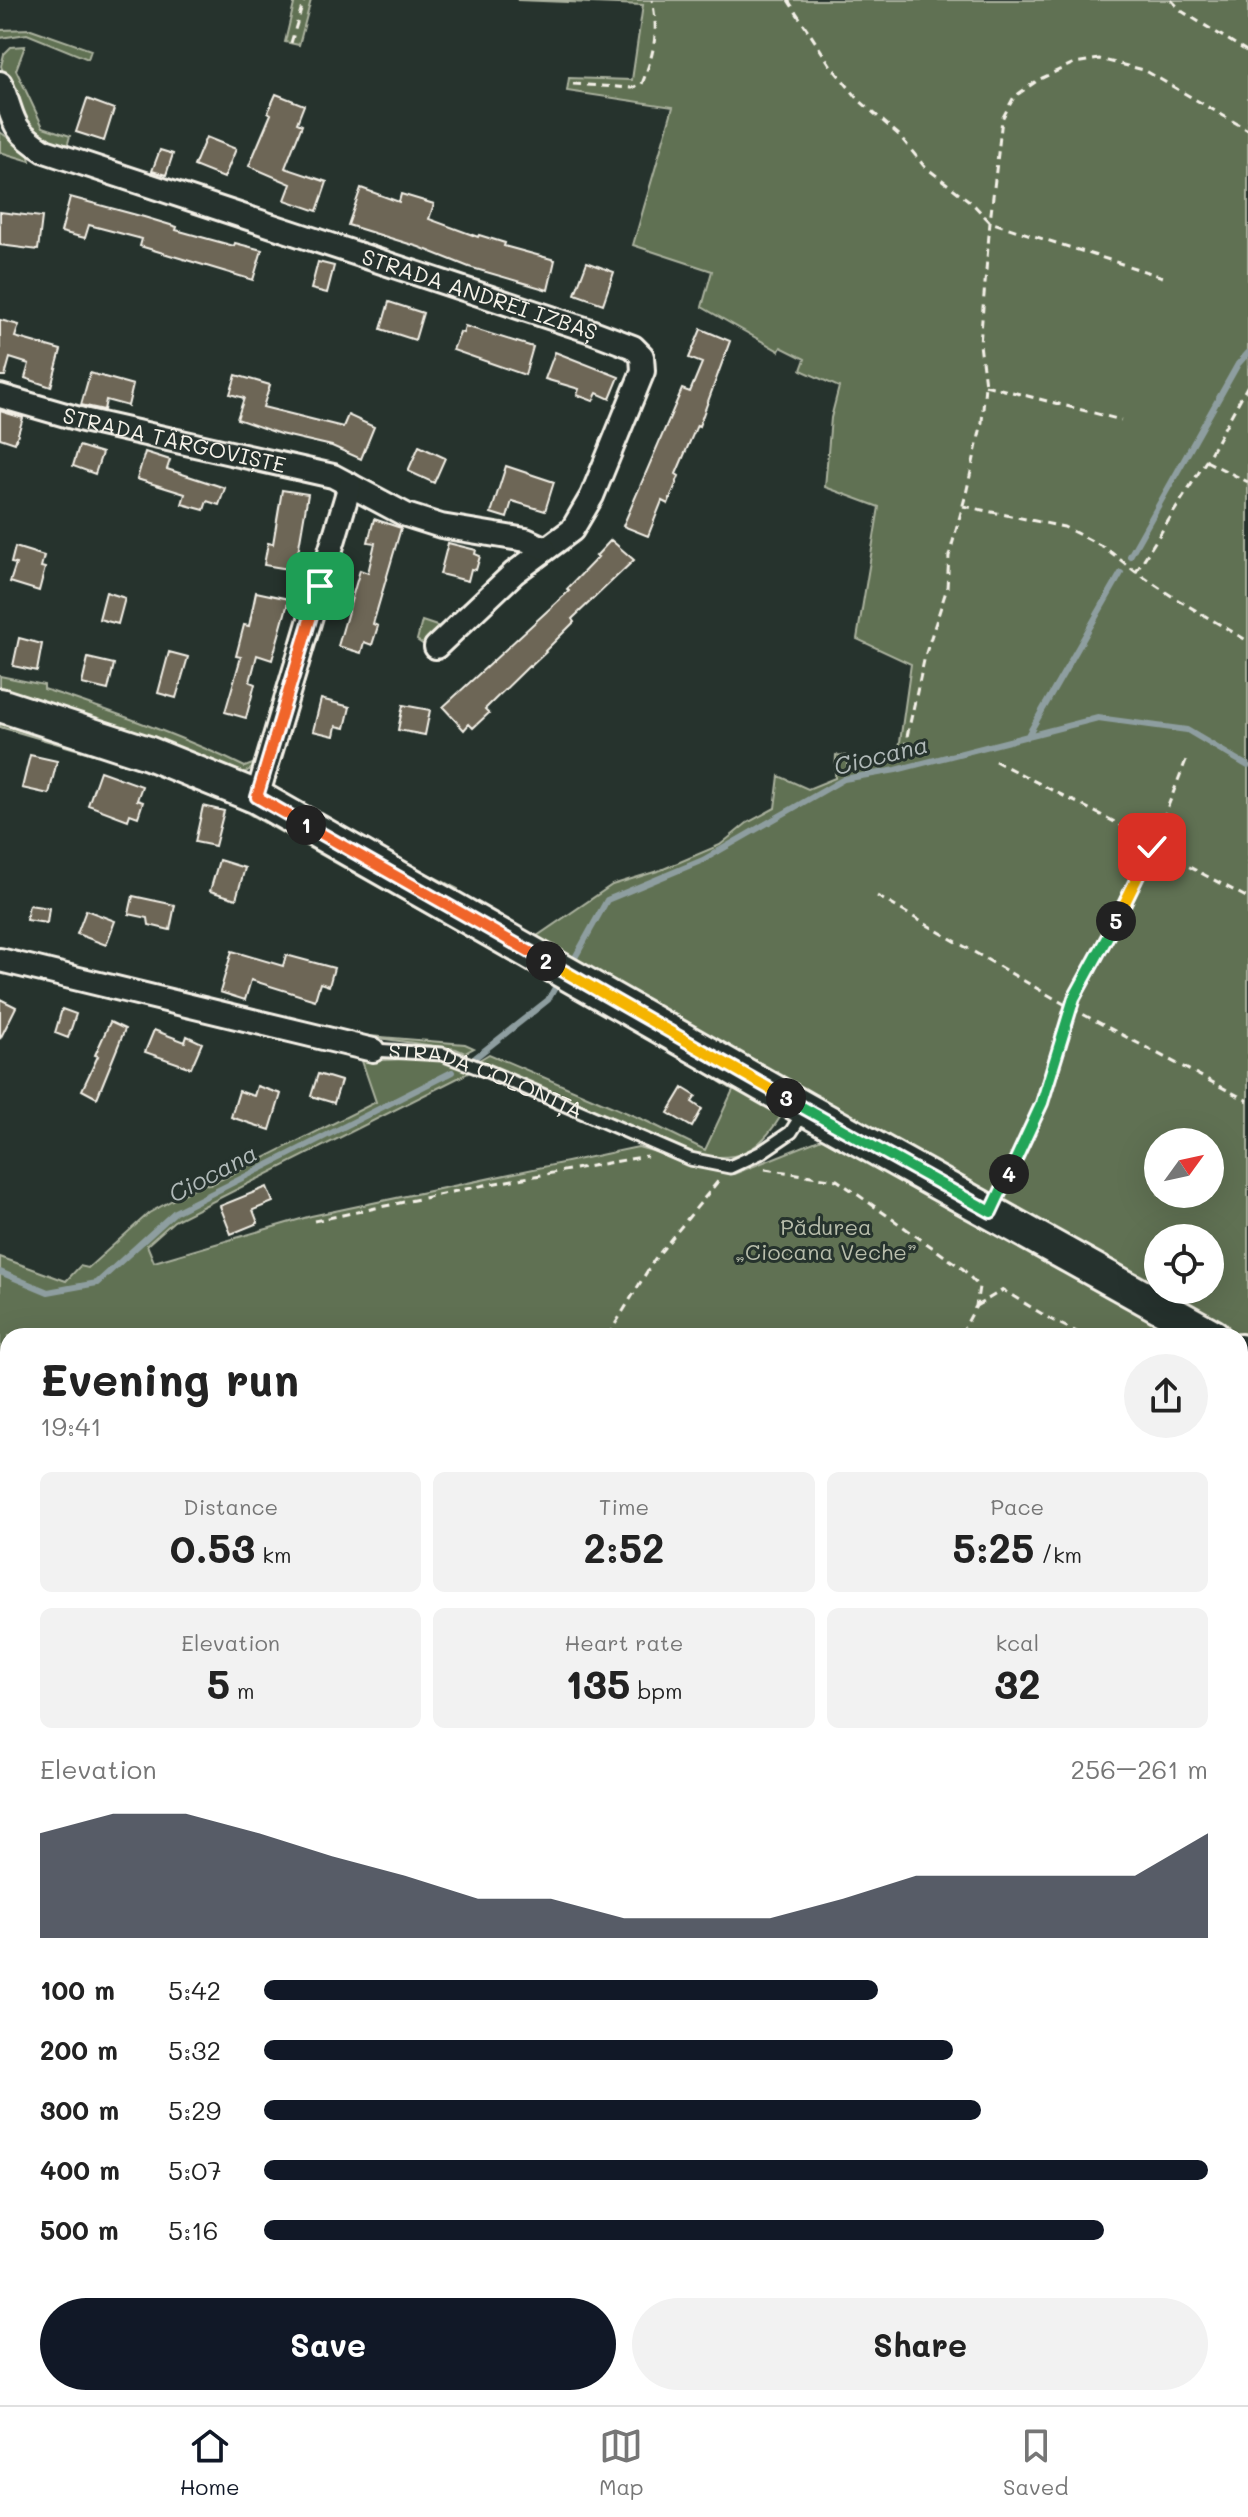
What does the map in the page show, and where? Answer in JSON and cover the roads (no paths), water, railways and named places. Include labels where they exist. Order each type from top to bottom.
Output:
[{"type":"street","name":"STRADA ANDREI IZBAȘ","points":[[0,83],[5,120],[45,151],[588,330],[633,347],[642,356],[643,371],[637,391],[598,483],[572,530],[514,573],[436,647]]},
{"type":"street","name":"STRADA TÂRGOVIȘTE","points":[[0,396],[83,420],[333,476],[406,515],[441,526],[526,540],[544,548]]},
{"type":"street","points":[[257,797],[350,485]]},
{"type":"street","points":[[0,705],[148,753],[257,797],[805,1109],[1199,1328]]},
{"type":"street","name":"STRADA COLONIȚA","points":[[0,960],[373,1050]]},
{"type":"lane","name":"STRADA COLONIȚA","points":[[373,1050],[442,1054],[690,1159],[730,1167],[760,1153],[791,1132],[805,1109]]},
{"type":"waterway","points":[[1130,556],[1238,364],[1248,353]]},
{"type":"waterway","points":[[1027,737],[1121,573]]},
{"type":"waterway","name":"Ciocana","points":[[572,963],[607,900],[703,860],[844,779],[896,770],[1098,718],[1187,730],[1248,766]]},
{"type":"waterway","name":"Ciocana","points":[[476,1057],[548,1000],[556,986]]},
{"type":"waterway","name":"Ciocana","points":[[0,1272],[48,1292],[97,1283],[175,1212],[452,1072]]},
{"type":"park label","name":"Pădurea „Ciocana Veche”","points":[[826,1240]]}]
